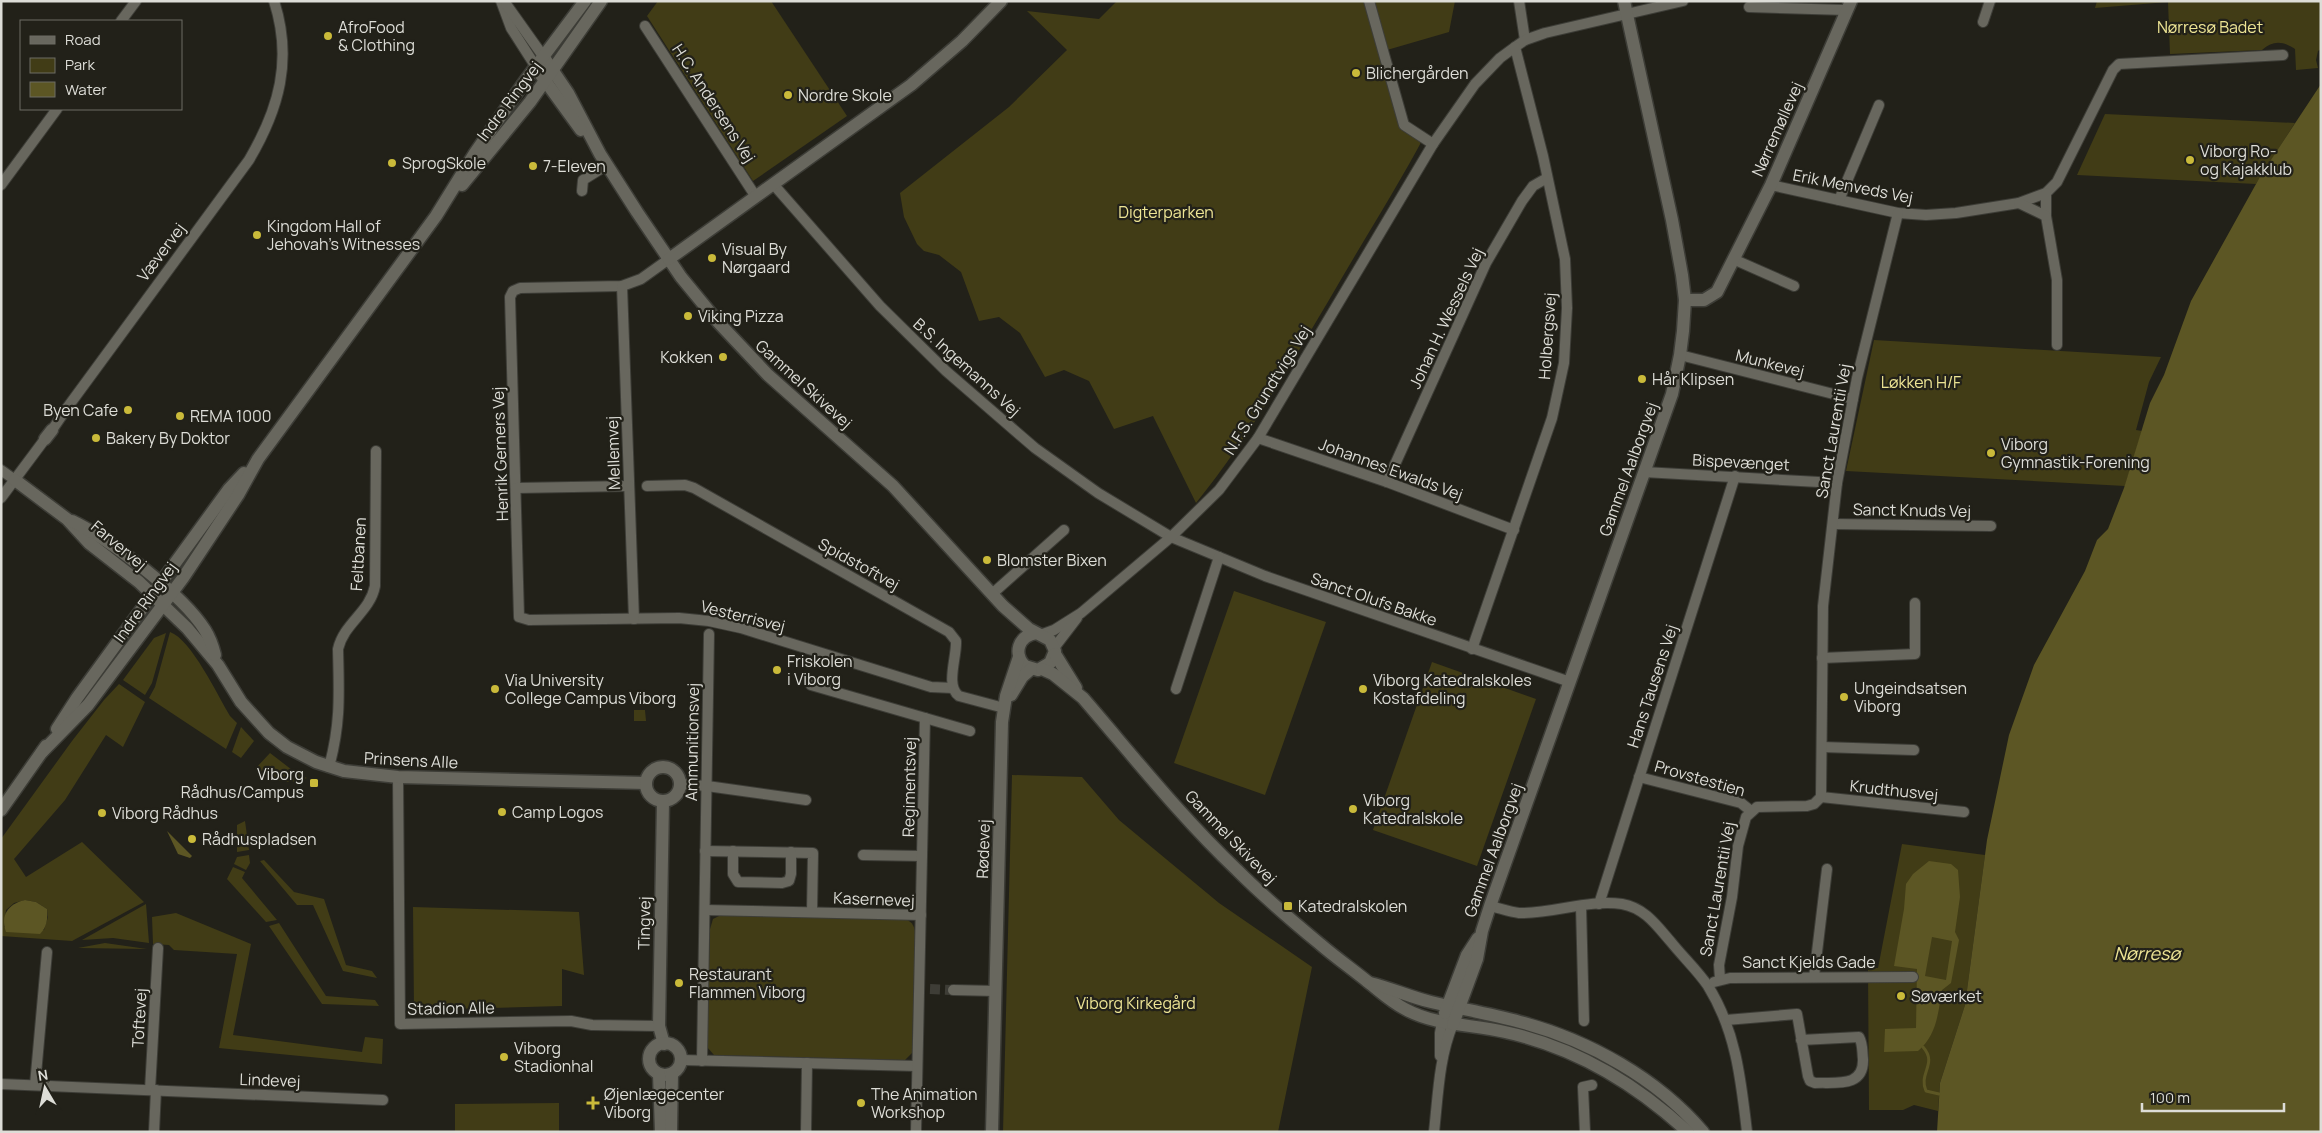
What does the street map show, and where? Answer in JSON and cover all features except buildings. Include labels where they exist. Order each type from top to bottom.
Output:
[{"type":"street","points":[[122,20],[136,1]]},
{"type":"street","name":"Vævervej","points":[[1,498],[250,160],[264,135],[280,89],[283,65],[281,30],[274,1]]},
{"type":"street","name":"Gammel Skivevej","points":[[502,1],[568,93],[600,154]]},
{"type":"street","name":"Gammel Skivevej","points":[[502,1],[511,28],[545,81],[600,154],[669,259],[718,322],[768,375],[893,486],[1003,606],[1039,634]]},
{"type":"street","name":"Indre Ringvej","points":[[436,216],[475,153],[543,56],[585,1]]},
{"type":"street","name":"Indre Ringvej","points":[[42,752],[88,705],[171,594],[238,494],[258,459],[436,216],[484,160],[545,81],[601,1]]},
{"type":"street","points":[[622,286],[641,279],[911,85],[962,41],[1001,1]]},
{"type":"street","points":[[1369,1],[1404,125],[1432,144]]},
{"type":"street","points":[[1518,1],[1525,40]]},
{"type":"street","name":"Gammel Aalborgvej","points":[[1447,1023],[1477,959],[1482,931],[1490,906],[1672,394],[1680,355],[1685,300],[1672,220],[1624,1]]},
{"type":"street","name":"N.F.S. Grundtvigs Vej","points":[[1039,634],[1051,632],[1081,614],[1171,537],[1219,490],[1258,438],[1432,144],[1475,84],[1500,58],[1525,40],[1545,33],[1684,1]]},
{"type":"street","points":[[1983,22],[1990,1]]},
{"type":"street","name":"Nørremøllevej","points":[[1685,300],[1704,300],[1712,297],[1717,292],[1771,184],[1849,6],[1748,7]]},
{"type":"street","name":"H.C. Andersens Vej","points":[[645,26],[756,197]]},
{"type":"street","name":"Holbergsvej","points":[[1472,649],[1552,418],[1564,363],[1567,308],[1565,259],[1515,47]]},
{"type":"street","points":[[2057,345],[2057,280],[2046,216],[2046,193],[2057,182],[2113,70],[2119,64],[2283,55]]},
{"type":"street","points":[[1839,200],[1879,105]]},
{"type":"street","points":[[1,185],[56,110]]},
{"type":"street","points":[[582,191],[583,180],[607,165]]},
{"type":"street","name":"Johan H. Wessels Vej","points":[[1387,482],[1486,263],[1533,186],[1547,178]]},
{"type":"street","name":"Erik Menveds Vej","points":[[1771,184],[1898,213],[1956,213],[2019,203],[2046,193]]},
{"type":"street","name":"B.S. Ingemanns Vej","points":[[774,185],[880,306],[956,380],[1035,448],[1098,493],[1171,537]]},
{"type":"street","points":[[2019,203],[2046,216]]},
{"type":"street","name":"Sanct Laurentii Vej","points":[[1720,979],[1718,965],[1732,897],[1738,846],[1743,824],[1751,811],[1763,806],[1807,806],[1814,804],[1821,797],[1823,606],[1836,483],[1853,399],[1898,213]]},
{"type":"street","points":[[1733,259],[1794,286]]},
{"type":"street","name":"Henrik Gerners Vej","points":[[519,617],[510,298],[513,292],[520,288],[622,286]]},
{"type":"street","name":"Mellemvej","points":[[622,286],[634,619]]},
{"type":"street","name":"Munkevej","points":[[1680,355],[1853,399]]},
{"type":"street","name":"Johannes Ewalds Vej","points":[[1258,438],[1387,482],[1514,530]]},
{"type":"street","name":"Feltbanen","points":[[328,767],[337,738],[339,717],[338,649],[340,640],[346,629],[368,606],[373,597],[375,586],[376,451]]},
{"type":"street","name":"Indre Ringvej","points":[[1,810],[77,698],[160,583],[229,490],[258,459]]},
{"type":"street","name":"Farvervej","points":[[1,470],[67,519],[89,543],[162,605]]},
{"type":"street","name":"Bispevænget","points":[[1644,472],[1836,483]]},
{"type":"street","name":"Hans Tausens Vej","points":[[1598,904],[1735,476]]},
{"type":"street","name":"Spidstoftvej","points":[[647,486],[685,485],[694,488],[949,632],[953,636],[956,645],[953,688]]},
{"type":"street","points":[[516,488],[629,486]]},
{"type":"street","name":"Farvervej","points":[[67,519],[87,528],[147,571],[171,594]]},
{"type":"street","name":"Sanct Knuds Vej","points":[[1833,524],[1991,526]]},
{"type":"street","points":[[992,594],[1064,530]]},
{"type":"street","name":"Sanct Olufs Bakke","points":[[1171,537],[1281,582],[1570,682]]},
{"type":"street","points":[[1176,689],[1220,557]]},
{"type":"street","name":"Prinsens Alle","points":[[171,594],[188,609],[206,631],[218,665]]},
{"type":"street","points":[[1822,658],[1915,654],[1915,603]]},
{"type":"street","name":"Prinsens Alle","points":[[162,605],[188,628],[218,665],[241,702],[269,733],[287,747],[328,767],[360,774],[398,777],[646,783]]},
{"type":"street","name":"Gammel Skivevej","points":[[1003,606],[1020,642]]},
{"type":"street","name":"N.F.S. Grundtvigs Vej","points":[[1054,651],[1081,614]]},
{"type":"street","name":"Vesterrisvej","points":[[519,617],[529,620],[678,618],[709,621],[741,628],[931,687],[953,688]]},
{"type":"street","name":"Ammunitionsvej","points":[[702,1061],[709,634]]},
{"type":"street","points":[[1039,634],[1050,640],[1054,651],[1050,663],[1036,669],[1025,666],[1019,657],[1020,642],[1027,636],[1039,634]]},
{"type":"street","name":"Gammel Skivevej","points":[[1054,651],[1083,698]]},
{"type":"street","name":"Rødevej","points":[[992,1132],[1004,708],[1009,684],[1019,657]]},
{"type":"street","name":"Gammel Skivevej","points":[[1036,669],[1053,674],[1083,698],[1236,869],[1335,957],[1370,983],[1384,997],[1406,1010],[1429,1019],[1504,1032],[1536,1040],[1565,1051],[1628,1084],[1653,1101],[1688,1132]]},
{"type":"street","name":"Rødevej","points":[[1004,708],[1022,677],[1036,669]]},
{"type":"street","name":"Regimentsvej","points":[[812,685],[970,731]]},
{"type":"street","points":[[953,688],[959,696],[1004,708]]},
{"type":"street","name":"Regimentsvej","points":[[921,915],[925,718]]},
{"type":"street","points":[[1822,747],[1914,750]]},
{"type":"street","points":[[664,767],[677,774],[681,784],[677,795],[673,799],[663,802],[650,796],[646,783],[651,773],[664,767]]},
{"type":"street","name":"Stadion Alle","points":[[398,777],[400,1024],[571,1021],[592,1025],[659,1026]]},
{"type":"street","name":"Provstestien","points":[[1639,777],[1741,803],[1751,811]]},
{"type":"street","points":[[681,784],[806,800]]},
{"type":"street","name":"Krudthusvej","points":[[1821,797],[1964,812]]},
{"type":"street","name":"Tingvej","points":[[663,802],[659,1026],[664,1044]]},
{"type":"street","points":[[705,850],[814,853],[812,912]]},
{"type":"street","points":[[733,851],[733,874],[738,882],[782,884],[789,881],[791,874],[791,852]]},
{"type":"street","name":"Regimentsvej","points":[[863,855],[922,856]]},
{"type":"street","points":[[1814,977],[1827,869]]},
{"type":"street","points":[[1490,906],[1519,913],[1598,904],[1620,904],[1638,908],[1651,918],[1707,984],[1726,1020],[1734,1044],[1741,1076],[1747,1132]]},
{"type":"street","points":[[1581,906],[1584,1021]]},
{"type":"street","name":"Kasernevej","points":[[704,910],[921,915],[925,989],[917,1066],[916,1132]]},
{"type":"street","name":"Toftevej","points":[[153,1090],[158,948]]},
{"type":"street","points":[[35,1085],[47,952]]},
{"type":"street","name":"Sanct Kjelds Gade","points":[[1707,984],[1720,979],[1913,977]]},
{"type":"street","name":"Gammel Skivevej","points":[[1370,983],[1409,996],[1545,1030],[1604,1055],[1660,1092],[1681,1109],[1703,1132]]},
{"type":"street","points":[[953,990],[996,992]]},
{"type":"street","points":[[1726,1020],[1797,1014],[1801,1040],[1810,1081],[1815,1083],[1850,1081],[1861,1074],[1863,1068],[1862,1043],[1858,1037],[1801,1040]]},
{"type":"street","points":[[1434,1132],[1441,1069],[1440,1038],[1447,1023]]},
{"type":"street","points":[[664,1044],[674,1046],[681,1054],[678,1068],[665,1074],[650,1065],[650,1056],[655,1048],[664,1044]]},
{"type":"street","points":[[681,1060],[917,1066]]},
{"type":"street","points":[[806,1132],[807,1063]]},
{"type":"street","points":[[661,1132],[665,1074]]},
{"type":"street","points":[[665,1074],[671,1132]]},
{"type":"street","name":"Lindevej","points":[[1,1084],[384,1100]]},
{"type":"street","points":[[1585,1132],[1583,1087],[1592,1085]]},
{"type":"street","points":[[153,1090],[154,1132]]},
{"type":"green space","name":"Nordre Skole","points":[[658,1],[771,1],[847,116],[753,181],[647,16]]},
{"type":"green space","name":"Digterparken","points":[[1117,1],[1455,1],[1449,32],[1387,50],[1406,120],[1426,133],[1391,196],[1266,404],[1233,454],[1196,503],[1153,416],[1114,429],[1089,381],[1064,370],[1045,377],[1020,333],[999,317],[979,321],[961,272],[939,255],[924,251],[917,244],[904,217],[900,193],[1009,107],[1067,50],[1027,11],[1099,19]]},
{"type":"green space","name":"Nørresø Badet","points":[[2097,1],[2321,1],[2321,49],[2318,51],[2316,60],[2318,68],[2296,70],[2295,49],[2282,43],[2270,44],[2262,50],[2170,54],[2168,2],[2095,8]]},
{"type":"green space","points":[[2105,114],[2295,123],[2256,184],[2077,175]]},
{"type":"green space","name":"Løkken H/F","points":[[1874,340],[2161,357],[2149,382],[2136,430],[2142,431],[2125,486],[1846,471]]},
{"type":"green space","points":[[1234,591],[1326,622],[1265,795],[1174,763]]},
{"type":"green space","points":[[170,632],[187,645],[230,716],[237,723],[226,749],[149,698],[155,687]]},
{"type":"green space","points":[[166,633],[152,683],[145,695],[123,680],[154,638]]},
{"type":"green space","points":[[1432,662],[1536,699],[1477,866],[1373,830]]},
{"type":"green space","points":[[119,684],[145,702],[123,747],[106,735],[65,800],[14,859],[26,877],[82,842],[144,902],[72,941],[1,936],[1,839],[104,700]],"holes":[[[25,900],[36,902],[47,909],[48,917],[44,930],[4,927],[6,910],[14,903]]]},
{"type":"green space","points":[[634,710],[645,710],[646,721],[634,721]]},
{"type":"green space","points":[[241,727],[254,741],[241,758],[232,752]]},
{"type":"green space","points":[[270,753],[296,773],[307,778],[294,782],[280,781],[255,769]]},
{"type":"green space","name":"Viborg Kirkegård","points":[[1012,775],[1082,777],[1119,820],[1219,903],[1312,967],[1278,1132],[1003,1132]]},
{"type":"green space","points":[[245,821],[249,850],[237,852],[237,825]]},
{"type":"green space","name":"Søværket","points":[[1902,844],[1985,855],[1965,1005],[1940,1083],[1938,1111],[1914,1105],[1903,1110],[1869,1110],[1868,968],[1878,968]]},
{"type":"green space","points":[[249,855],[250,863],[246,870],[234,864],[237,857]]},
{"type":"green space","points":[[264,860],[294,892],[324,899],[346,965],[372,971],[377,978],[343,971],[313,905],[297,905],[260,861]]},
{"type":"green space","points":[[233,867],[245,872],[242,878],[277,920],[266,922],[227,879]]},
{"type":"green space","points":[[146,904],[149,943],[113,938],[82,940]]},
{"type":"green space","points":[[413,907],[579,912],[584,975],[562,969],[562,1006],[414,1010]]},
{"type":"green space","points":[[176,913],[251,944],[233,1035],[362,1052],[365,1037],[383,1039],[382,1064],[219,1048],[237,954],[174,950],[169,945],[153,944],[152,917]]},
{"type":"green space","points":[[721,915],[905,919],[912,923],[915,935],[912,1053],[905,1060],[714,1055],[707,1047],[710,929],[713,919]]},
{"type":"green space","points":[[279,923],[326,996],[375,1000],[379,1006],[322,1004],[269,926]]},
{"type":"green space","points":[[105,943],[147,949],[78,948]]},
{"type":"green space","points":[[559,1103],[559,1132],[455,1132],[455,1104]]},
{"type":"water","name":"Nørresø","points":[[2321,84],[2321,1132],[1937,1132],[1940,1083],[1965,1005],[1987,840],[2009,735],[2034,665],[2085,571],[2097,540],[2108,529],[2124,488],[2150,403],[2164,375],[2191,301],[2261,175]]},
{"type":"water","points":[[167,831],[192,856],[190,858],[178,854]]},
{"type":"water","points":[[1929,861],[1951,864],[1958,870],[1960,897],[1955,932],[1959,940],[1951,983],[1942,990],[1936,1023],[1929,1038],[1918,1051],[1884,1052],[1885,1029],[1916,1028],[1917,969],[1894,966],[1904,909],[1906,884],[1913,874]],"holes":[[[1932,937],[1952,941],[1946,980],[1925,976]]]},
{"type":"water","points":[[25,900],[36,902],[47,909],[46,925],[40,934],[6,932],[4,920],[7,911],[14,904]]},
{"type":"waterway","points":[[1923,1047],[1929,1059],[1924,1079],[1926,1091],[1939,1094]]},
{"type":"tunnel","points":[[930,989],[953,990]]},
{"type":"place","name":"AfroFood & Clothing","points":[[328,36]]},
{"type":"place","name":"Blichergården","points":[[1356,73]]},
{"type":"place","name":"Nordre Skole","points":[[788,95]]},
{"type":"place","name":"Viborg Ro- og Kajakklub","points":[[2190,160]]},
{"type":"place","name":"SprogSkole","points":[[392,163]]},
{"type":"place","name":"7-Eleven","points":[[533,166]]},
{"type":"place","name":"Kingdom Hall of Jehovah's Witnesses","points":[[257,235]]},
{"type":"place","name":"Visual By Nørgaard","points":[[712,258]]},
{"type":"place","name":"Viking Pizza","points":[[688,316]]},
{"type":"place","name":"Kokken","points":[[723,357]]},
{"type":"place","name":"Hår Klipsen","points":[[1642,379]]},
{"type":"place","name":"Byen Cafe","points":[[128,410]]},
{"type":"place","name":"REMA 1000","points":[[180,416]]},
{"type":"place","name":"Bakery By Doktor","points":[[96,438]]},
{"type":"place","name":"Viborg Gymnastik-Forening","points":[[1991,453]]},
{"type":"place","name":"Blomster Bixen","points":[[987,560]]},
{"type":"place","name":"Friskolen i Viborg","points":[[777,670]]},
{"type":"place","name":"Via University College Campus Viborg","points":[[495,689]]},
{"type":"place","name":"Viborg Katedralskoles Kostafdeling","points":[[1363,689]]},
{"type":"place","name":"Ungeindsatsen Viborg","points":[[1844,697]]},
{"type":"place","name":"Viborg Rådhus/Campus","points":[[314,783]]},
{"type":"place","name":"Viborg Katedralskole","points":[[1353,809]]},
{"type":"place","name":"Camp Logos","points":[[502,812]]},
{"type":"place","name":"Viborg Rådhus","points":[[102,813]]},
{"type":"place","name":"Rådhuspladsen","points":[[192,839]]},
{"type":"place","name":"Katedralskolen","points":[[1288,906]]},
{"type":"place","name":"Restaurant Flammen Viborg","points":[[679,983]]},
{"type":"place","name":"Søværket","points":[[1901,996]]},
{"type":"place","name":"Viborg Stadionhal","points":[[504,1057]]},
{"type":"place","name":"Øjenlægecenter Viborg","points":[[593,1103]]},
{"type":"place","name":"The Animation Workshop","points":[[861,1103]]}]
